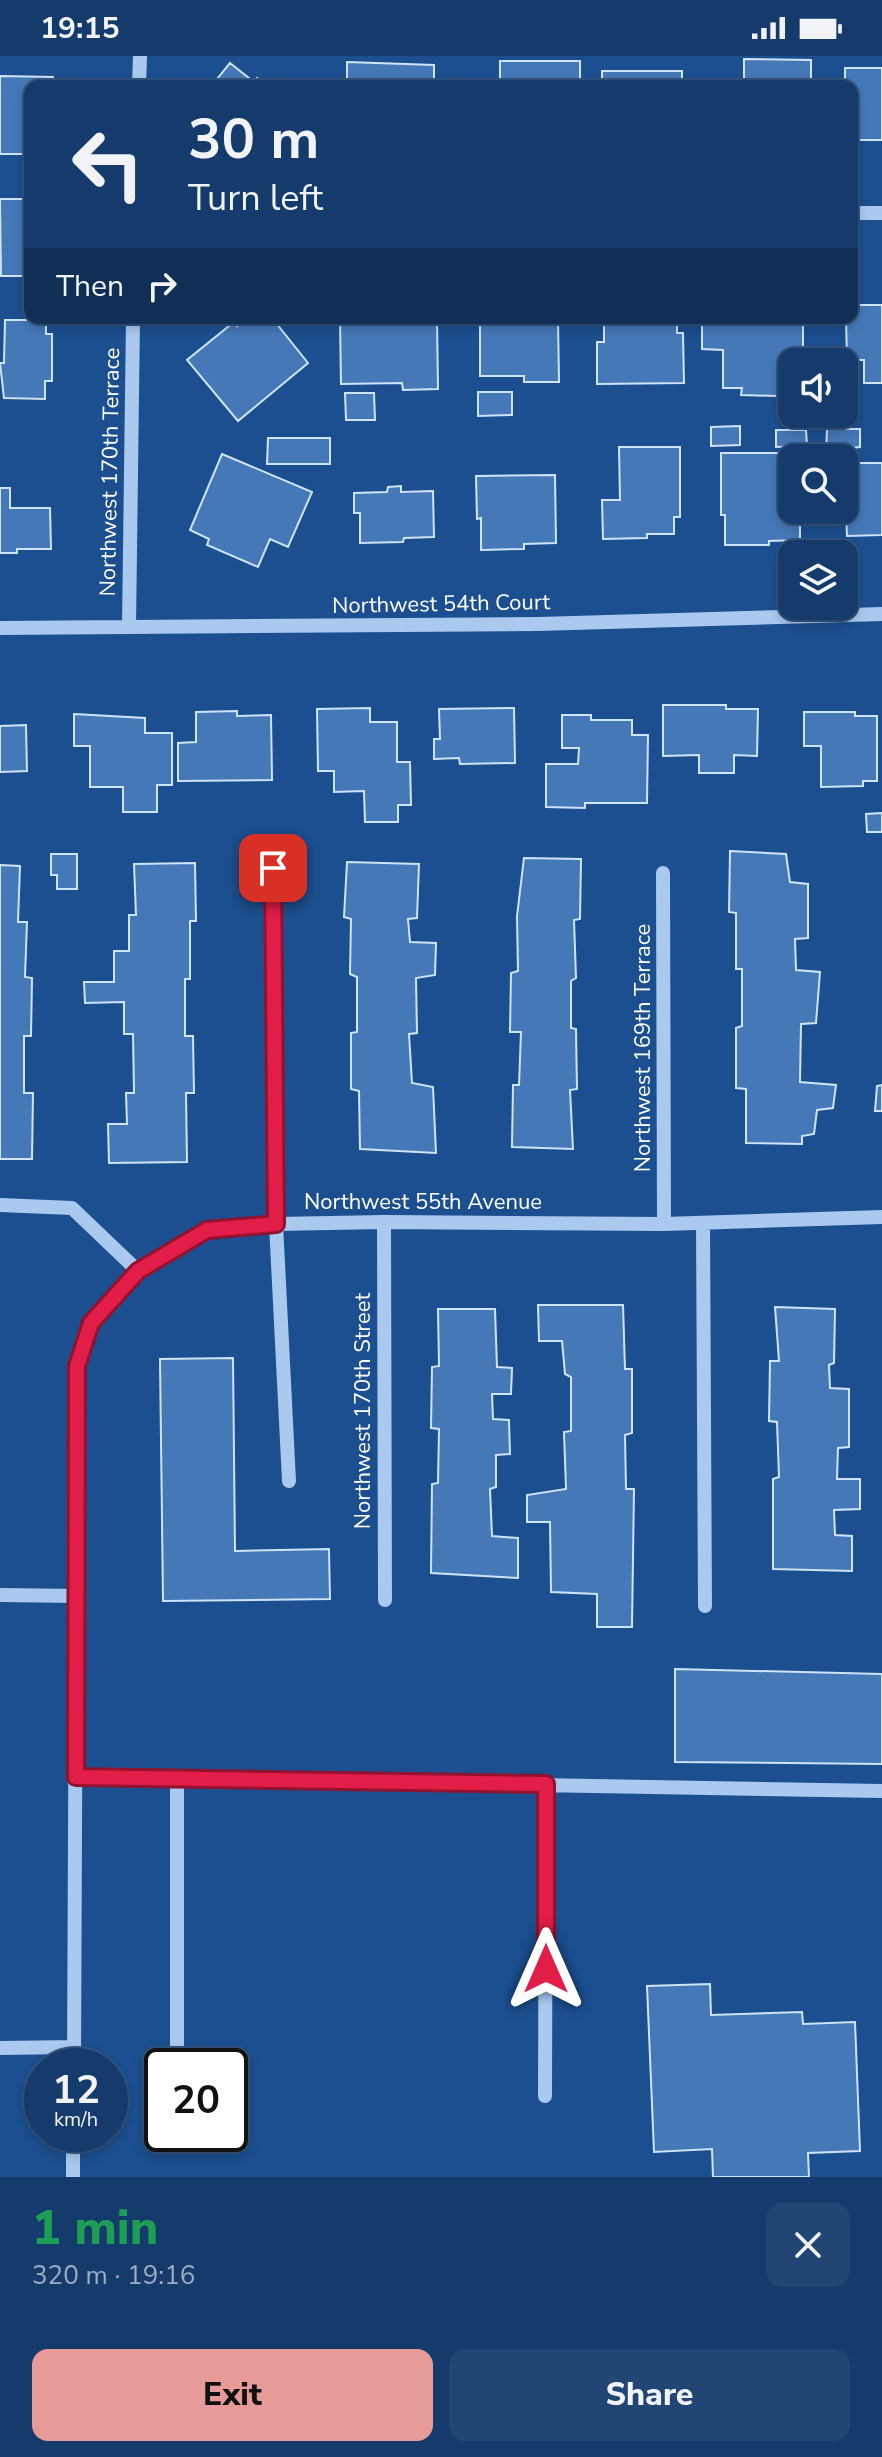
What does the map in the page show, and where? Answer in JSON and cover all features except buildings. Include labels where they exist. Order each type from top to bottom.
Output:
[{"type":"street","points":[[139,80],[140,56]]},
{"type":"street","points":[[858,213],[882,213]]},
{"type":"street","name":"Northwest 170th Terrace","points":[[129,627],[133,324]]},
{"type":"street","name":"Northwest 54th Court","points":[[0,628],[538,624],[882,614]]},
{"type":"street","points":[[273,868],[276,1224],[289,1481]]},
{"type":"street","name":"Northwest 169th Terrace","points":[[663,873],[664,1224]]},
{"type":"street","points":[[0,1205],[72,1208],[138,1271],[91,1323],[77,1366],[74,2047],[0,2048]]},
{"type":"street","name":"Northwest 55th Avenue","points":[[138,1271],[207,1230],[276,1224],[664,1224],[882,1217]]},
{"type":"street","name":"Northwest 170th Street","points":[[384,1222],[385,1600]]},
{"type":"street","points":[[703,1223],[705,1606]]},
{"type":"street","points":[[0,1595],[77,1596]]},
{"type":"street","points":[[76,1777],[882,1791]]},
{"type":"street","points":[[177,1780],[177,2048]]},
{"type":"street","points":[[545,2096],[546,1784]]},
{"type":"street","points":[[73,2152],[73,2177]]},
{"type":"route","points":[[273,868],[276,1224],[207,1230],[138,1271],[91,1323],[77,1366],[76,1777],[546,1784],[546,1969]]}]
